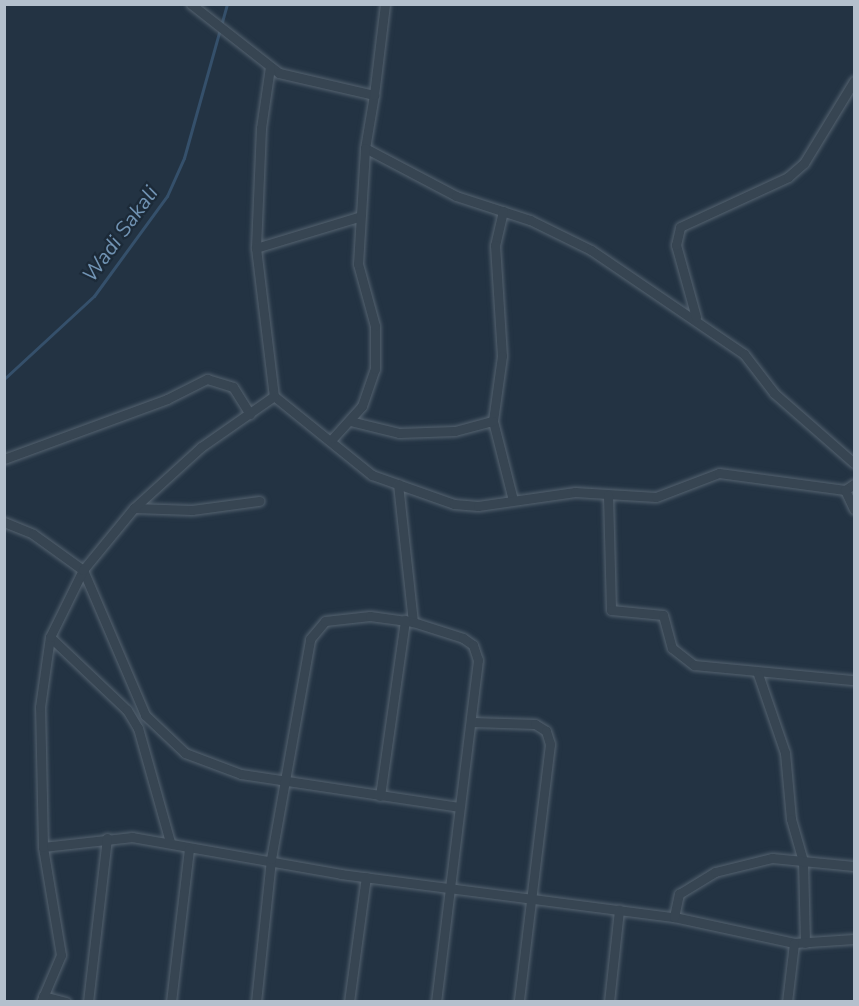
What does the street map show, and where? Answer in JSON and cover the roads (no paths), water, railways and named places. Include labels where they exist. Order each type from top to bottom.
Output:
[{"type":"street","points":[[191,4],[270,66],[297,79],[374,95]]},
{"type":"street","points":[[333,438],[350,422],[371,386],[377,344],[358,264],[358,217],[364,148],[374,95],[385,4]]},
{"type":"street","points":[[270,66],[261,128],[256,248],[274,396],[333,438],[372,475],[454,504],[513,500],[575,492],[656,497],[719,473],[845,490],[855,484]]},
{"type":"street","points":[[696,317],[676,245],[680,227],[788,177],[804,163],[855,81]]},
{"type":"street","points":[[364,148],[456,196],[561,232],[696,317],[744,354],[774,393],[855,463]]},
{"type":"street","points":[[503,212],[495,245],[502,345],[494,422],[513,500]]},
{"type":"street","points":[[256,248],[358,217]]},
{"type":"street","points":[[4,459],[88,424],[167,399],[207,379],[233,387],[250,414]]},
{"type":"street","points":[[66,1002],[42,999],[61,955],[43,847],[40,707],[50,637],[83,570],[134,508],[201,447],[274,396]]},
{"type":"street","points":[[350,422],[399,433],[455,431],[494,422]]},
{"type":"street","points":[[380,796],[409,621],[398,484]]},
{"type":"street","points":[[845,490],[855,509]]},
{"type":"street","points":[[608,495],[611,610],[663,615],[672,648],[694,665],[758,674],[816,673],[855,680]]},
{"type":"street","points":[[134,508],[192,510],[260,501]]},
{"type":"street","points":[[4,522],[33,534],[83,570],[145,715],[157,732],[207,764],[380,796],[459,807]]},
{"type":"street","points":[[256,1002],[272,859],[290,780],[300,687],[315,630],[338,618],[409,621],[473,645],[477,660],[472,722],[459,807],[436,1002]]},
{"type":"street","points":[[50,637],[128,710],[138,728],[170,842]]},
{"type":"street","points":[[758,674],[785,753],[791,819],[803,861],[800,943],[787,1002]]},
{"type":"street","points":[[138,728],[145,715]]},
{"type":"street","points":[[472,722],[535,724],[546,730],[550,744],[519,1002]]},
{"type":"street","points":[[43,847],[108,838],[170,842],[189,849],[272,859],[366,877],[450,885],[674,917],[800,943],[855,939]]},
{"type":"street","points":[[88,1002],[108,838]]},
{"type":"street","points":[[171,1002],[189,849]]},
{"type":"street","points":[[674,917],[679,894],[693,881],[772,858],[855,866]]},
{"type":"street","points":[[349,1002],[366,877]]},
{"type":"street","points":[[609,1002],[619,910]]},
{"type":"waterway","name":"Wadi Sakali","points":[[4,379],[94,296],[167,196],[184,158],[227,4]]}]
